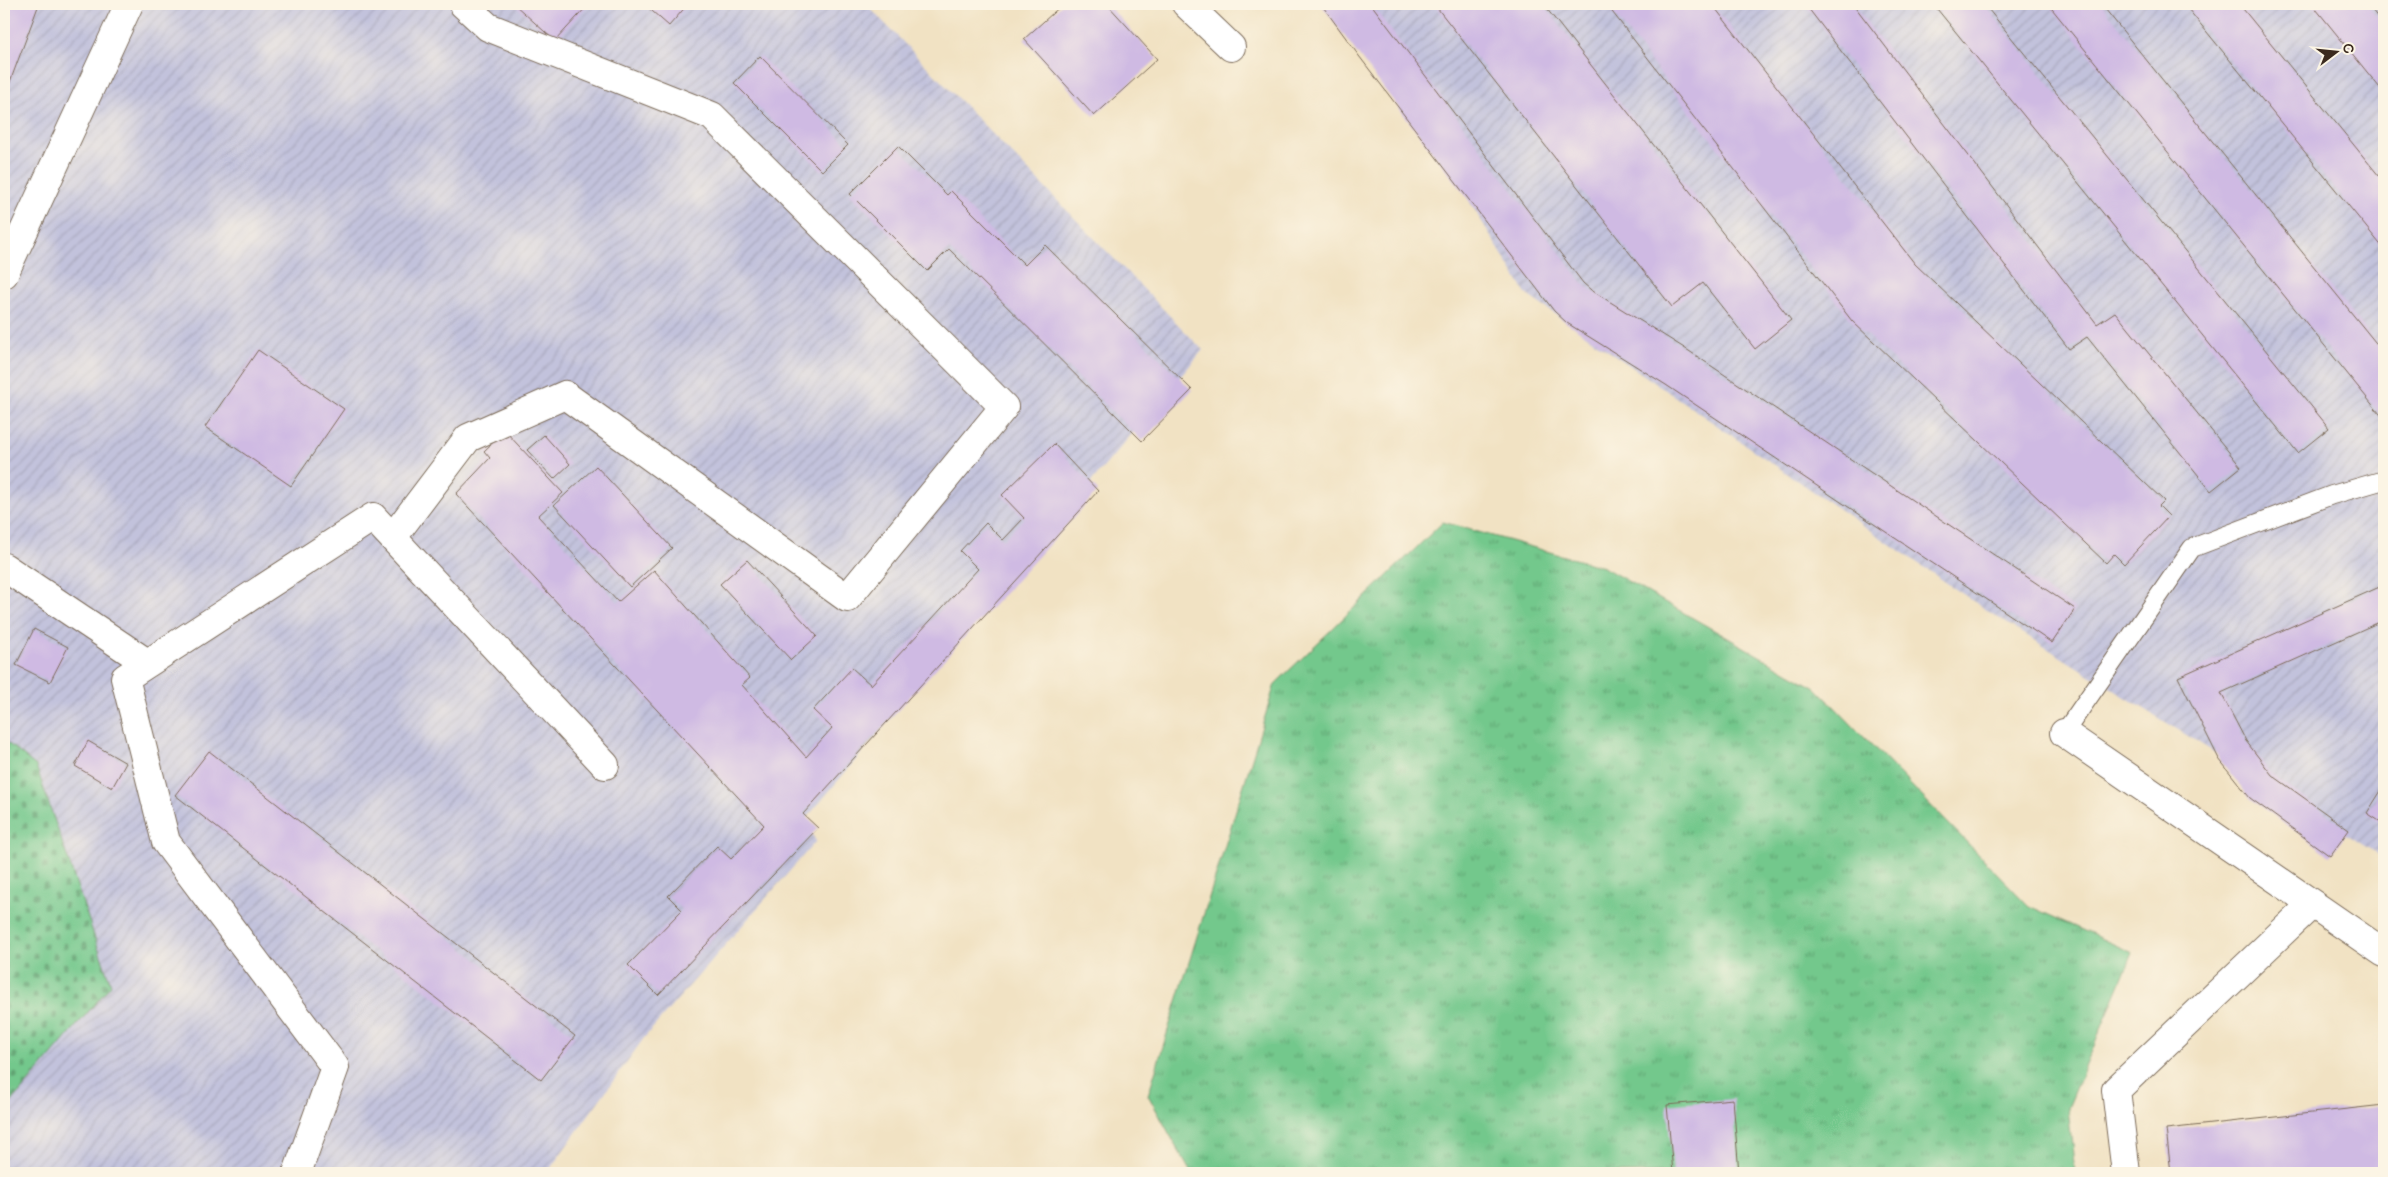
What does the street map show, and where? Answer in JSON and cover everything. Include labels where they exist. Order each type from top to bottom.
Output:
[{"type":"street","points":[[4,274],[129,4]]},
{"type":"street","points":[[393,537],[468,438],[565,395],[848,598],[1004,407],[712,116],[488,27],[463,4]]},
{"type":"street","points":[[1186,4],[1231,47]]},
{"type":"street","points":[[297,1173],[335,1067],[166,842],[124,678],[374,517],[605,765]]},
{"type":"street","points":[[4,567],[147,663]]},
{"type":"street","points":[[2064,733],[2384,952]]},
{"type":"street","points":[[2126,1173],[2116,1090],[2312,904]]},
{"type":"lane","points":[[2064,733],[2192,548],[2332,495],[2384,480]]},
{"type":"shaded area","points":[[4,4],[866,4],[1203,350],[804,821],[816,841],[644,1038],[547,1173],[4,1173],[4,1111],[111,985],[36,766],[4,740]]},
{"type":"shaded area","points":[[1348,4],[2384,4],[2384,858],[1992,614],[1527,295]]},
{"type":"green space","points":[[1443,522],[1603,567],[1816,688],[2029,906],[2133,953],[2068,1108],[2075,1173],[1191,1173],[1148,1095],[1275,684]]},
{"type":"green space","points":[[4,740],[36,766],[111,985],[4,1111]]},
{"type":"building","points":[[4,4],[39,4],[4,98]]},
{"type":"building","points":[[514,4],[589,4],[555,41]]},
{"type":"building","points":[[644,4],[688,4],[669,26]]},
{"type":"building","points":[[1063,4],[1107,4],[1157,59],[1094,116],[1024,39]]},
{"type":"building","points":[[1321,4],[1371,4],[1583,283],[1591,290],[1689,351],[2075,609],[2052,643],[1666,385],[1567,323],[1554,311]]},
{"type":"building","points":[[1434,4],[1543,4],[1791,320],[1755,349],[1703,283],[1672,307]]},
{"type":"building","points":[[1606,4],[1712,4],[1915,264],[2164,501],[2159,506],[2169,516],[2124,564],[2114,554],[2106,563],[1852,321]]},
{"type":"building","points":[[1805,4],[1853,4],[2097,324],[2115,312],[2241,467],[2211,491],[2087,337],[2069,349]]},
{"type":"building","points":[[1933,4],[1984,4],[2329,428],[2298,453]]},
{"type":"building","points":[[2048,4],[2101,4],[2384,353],[2384,419]]},
{"type":"building","points":[[2184,4],[2239,4],[2384,182],[2384,249]]},
{"type":"building","points":[[2312,4],[2367,4],[2384,25],[2384,93]]},
{"type":"building","points":[[760,56],[848,145],[822,171],[734,83]]},
{"type":"building","points":[[898,146],[947,195],[951,191],[1025,265],[1045,245],[1192,390],[1142,441],[949,249],[927,271],[850,194]]},
{"type":"building","points":[[258,350],[344,409],[291,486],[205,427]]},
{"type":"building","points":[[505,431],[563,493],[538,516],[618,602],[654,570],[750,678],[742,685],[806,757],[832,728],[813,710],[852,668],[871,685],[978,569],[960,551],[986,523],[1003,540],[1024,518],[1002,495],[1054,444],[1098,491],[803,814],[818,828],[658,995],[628,965],[682,910],[668,896],[717,846],[731,859],[764,825],[456,494],[490,458],[484,451]]},
{"type":"building","points":[[544,435],[570,464],[554,479],[527,450]]},
{"type":"building","points":[[596,466],[672,548],[630,587],[554,505]]},
{"type":"building","points":[[747,560],[817,636],[791,660],[720,584]]},
{"type":"building","points":[[2384,585],[2384,620],[2221,693],[2246,741],[2272,775],[2349,830],[2330,856],[2250,798],[2219,759],[2178,677]]},
{"type":"building","points":[[34,629],[68,647],[50,682],[16,665]]},
{"type":"building","points":[[88,741],[126,763],[112,788],[75,766]]},
{"type":"building","points":[[209,751],[575,1036],[541,1080],[175,795]]},
{"type":"building","points":[[2384,786],[2384,824],[2367,813]]},
{"type":"building","points":[[1733,1099],[1739,1173],[1673,1173],[1667,1105]]},
{"type":"building","points":[[2384,1105],[2384,1173],[2171,1173],[2166,1129]]}]
